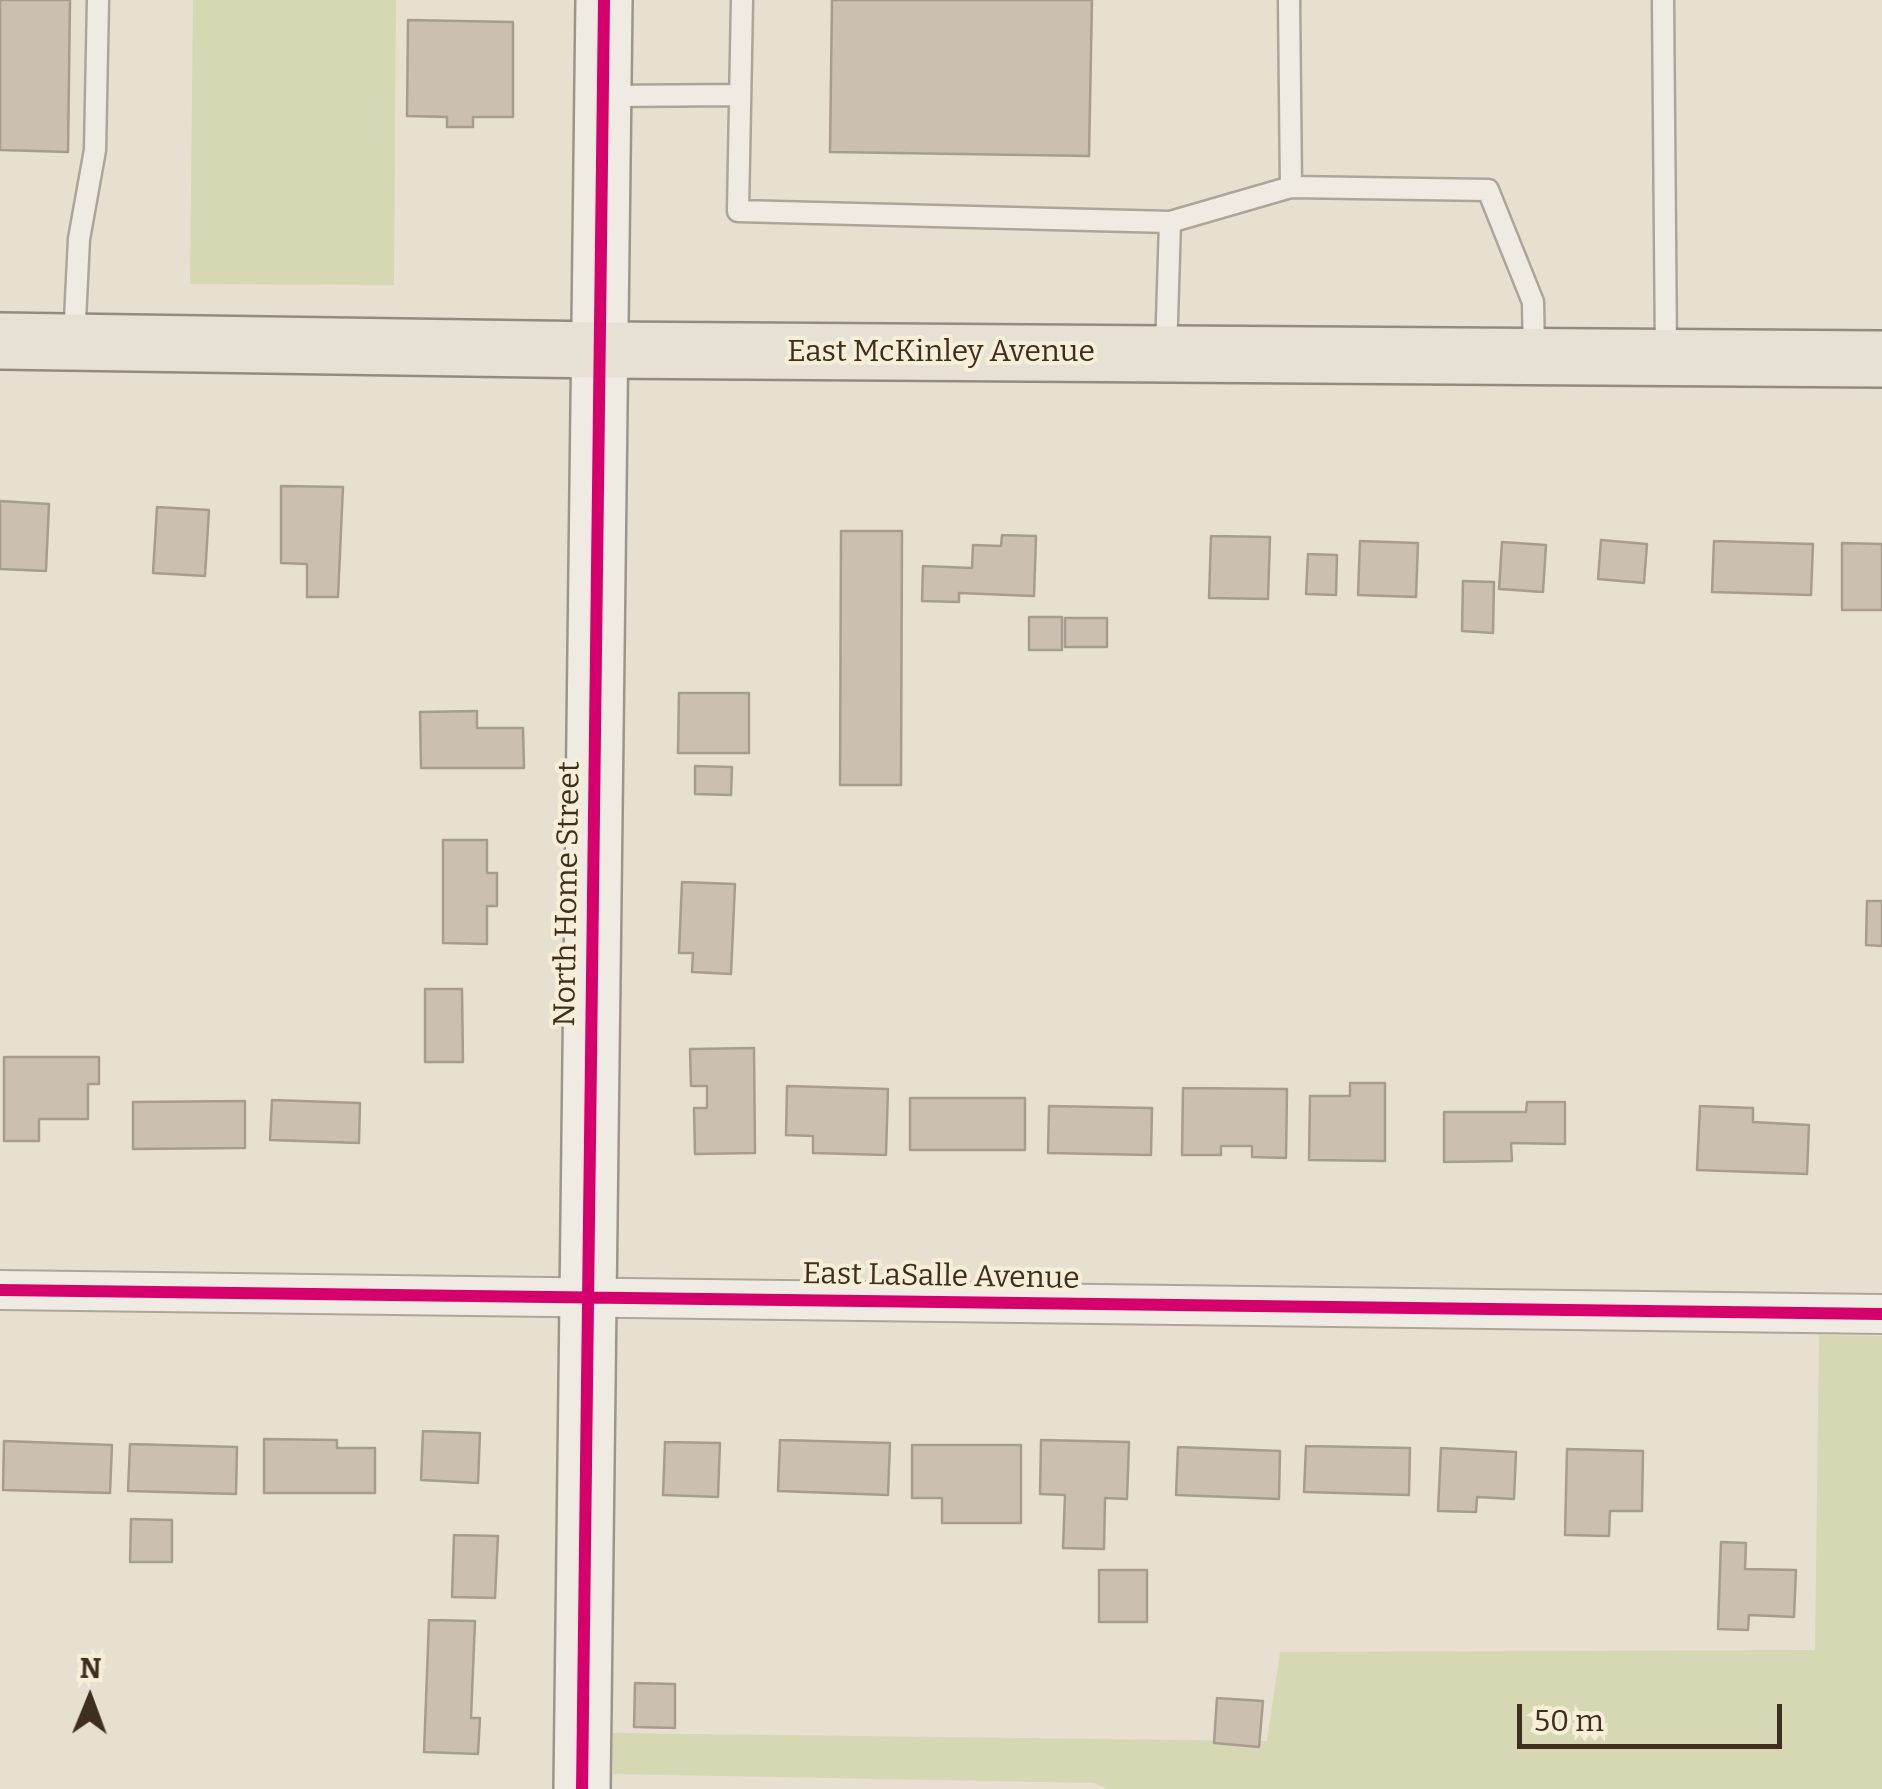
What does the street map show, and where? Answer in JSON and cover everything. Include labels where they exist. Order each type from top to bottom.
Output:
[{"type":"main road","name":"East McKinley Avenue","points":[[0,341],[602,350],[1882,359]]},
{"type":"street","name":"North Home Street","points":[[582,1789],[604,0]]},
{"type":"street","name":"East LaSalle Avenue","points":[[0,1290],[1882,1314]]},
{"type":"lane","points":[[74,342],[79,240],[95,150],[98,0]]},
{"type":"lane","points":[[742,0],[738,211],[1170,222],[1291,187],[1488,190],[1533,302],[1534,357]]},
{"type":"lane","points":[[1288,0],[1291,187]]},
{"type":"lane","points":[[1663,0],[1666,358]]},
{"type":"lane","points":[[604,96],[740,95]]},
{"type":"lane","points":[[1166,354],[1170,222]]},
{"type":"green space","points":[[193,0],[396,0],[394,285],[190,284]]},
{"type":"green space","points":[[1819,1335],[1882,1336],[1882,1789],[1107,1789],[1094,1783],[613,1774],[613,1733],[1267,1741],[1280,1652],[1815,1650]]},
{"type":"building","points":[[0,0],[70,0],[68,152],[0,150]]},
{"type":"building","points":[[832,0],[1092,0],[1089,156],[830,152]]},
{"type":"building","points":[[408,20],[513,22],[513,117],[473,117],[473,127],[447,127],[447,117],[407,116]]},
{"type":"building","points":[[281,486],[343,487],[338,597],[307,597],[307,564],[281,563]]},
{"type":"building","points":[[0,501],[49,504],[46,571],[0,569]]},
{"type":"building","points":[[157,507],[209,510],[205,576],[153,573]]},
{"type":"building","points":[[841,531],[902,531],[901,785],[840,785]]},
{"type":"building","points":[[1002,535],[1036,536],[1034,596],[959,593],[959,602],[922,601],[923,566],[972,568],[973,545],[1001,546]]},
{"type":"building","points":[[1211,536],[1270,537],[1268,599],[1209,598]]},
{"type":"building","points":[[1601,540],[1647,544],[1644,583],[1598,579]]},
{"type":"building","points":[[1360,541],[1418,543],[1416,597],[1358,595]]},
{"type":"building","points":[[1714,541],[1813,544],[1811,595],[1712,592]]},
{"type":"building","points":[[1502,542],[1546,545],[1543,592],[1499,589]]},
{"type":"building","points":[[1842,543],[1882,544],[1882,610],[1842,610]]},
{"type":"building","points":[[1308,554],[1337,555],[1336,595],[1306,594]]},
{"type":"building","points":[[1463,581],[1494,582],[1493,633],[1462,631]]},
{"type":"building","points":[[1029,617],[1062,617],[1062,650],[1029,650]]},
{"type":"building","points":[[1065,618],[1107,618],[1107,647],[1065,647]]},
{"type":"building","points":[[679,693],[749,693],[749,753],[678,753]]},
{"type":"building","points":[[477,711],[477,728],[523,728],[524,768],[421,768],[420,712]]},
{"type":"building","points":[[695,766],[732,767],[731,795],[695,794]]},
{"type":"building","points":[[443,840],[487,840],[487,873],[497,873],[497,906],[487,906],[487,944],[443,943]]},
{"type":"building","points":[[682,882],[735,884],[731,974],[692,972],[693,953],[679,953]]},
{"type":"building","points":[[1867,901],[1882,901],[1882,946],[1866,945]]},
{"type":"building","points":[[425,989],[462,989],[463,1062],[425,1062]]},
{"type":"building","points":[[754,1048],[755,1153],[695,1154],[694,1108],[707,1108],[707,1086],[691,1086],[690,1049]]},
{"type":"building","points":[[4,1057],[99,1057],[99,1084],[88,1084],[88,1119],[39,1119],[39,1141],[4,1141]]},
{"type":"building","points":[[1350,1083],[1385,1083],[1385,1161],[1309,1160],[1310,1096],[1350,1096]]},
{"type":"building","points":[[787,1086],[888,1089],[886,1155],[813,1153],[813,1136],[786,1135]]},
{"type":"building","points":[[1183,1088],[1287,1089],[1286,1158],[1252,1157],[1252,1146],[1221,1146],[1221,1155],[1182,1155]]},
{"type":"building","points":[[910,1098],[1025,1098],[1025,1150],[910,1150]]},
{"type":"building","points":[[272,1100],[360,1103],[359,1143],[270,1140]]},
{"type":"building","points":[[245,1101],[245,1148],[133,1149],[133,1102]]},
{"type":"building","points":[[1527,1102],[1565,1102],[1565,1144],[1511,1143],[1512,1161],[1444,1162],[1444,1112],[1526,1112]]},
{"type":"building","points":[[1049,1106],[1152,1108],[1151,1155],[1048,1153]]},
{"type":"building","points":[[1700,1106],[1753,1108],[1753,1122],[1809,1125],[1807,1174],[1697,1170]]},
{"type":"building","points":[[423,1431],[480,1433],[478,1483],[421,1480]]},
{"type":"building","points":[[264,1439],[337,1440],[337,1448],[375,1448],[375,1493],[264,1493]]},
{"type":"building","points":[[780,1440],[890,1443],[888,1495],[778,1491]]},
{"type":"building","points":[[1041,1440],[1129,1442],[1127,1499],[1105,1498],[1104,1549],[1063,1548],[1065,1495],[1040,1494]]},
{"type":"building","points":[[4,1441],[112,1445],[110,1493],[3,1490]]},
{"type":"building","points":[[665,1442],[720,1443],[718,1497],[663,1495]]},
{"type":"building","points":[[130,1444],[237,1447],[236,1494],[128,1491]]},
{"type":"building","points":[[912,1445],[1021,1445],[1021,1523],[942,1523],[942,1498],[912,1498]]},
{"type":"building","points":[[1306,1446],[1410,1448],[1409,1495],[1304,1492]]},
{"type":"building","points":[[1178,1447],[1280,1451],[1279,1499],[1176,1495]]},
{"type":"building","points":[[1441,1448],[1516,1452],[1514,1499],[1477,1497],[1476,1512],[1438,1511]]},
{"type":"building","points":[[1567,1449],[1643,1451],[1642,1511],[1610,1511],[1609,1536],[1565,1535]]},
{"type":"building","points":[[131,1519],[172,1520],[172,1562],[130,1562]]},
{"type":"building","points":[[454,1535],[498,1536],[495,1598],[452,1597]]},
{"type":"building","points":[[1721,1542],[1746,1543],[1745,1569],[1796,1570],[1794,1617],[1749,1615],[1748,1630],[1718,1629]]},
{"type":"building","points":[[1099,1570],[1147,1570],[1147,1622],[1099,1622]]},
{"type":"building","points":[[429,1620],[475,1621],[471,1718],[480,1718],[478,1754],[424,1752]]},
{"type":"building","points":[[635,1683],[675,1684],[675,1728],[634,1727]]},
{"type":"building","points":[[1217,1698],[1263,1701],[1259,1747],[1214,1743]]},
{"type":"cycle path","points":[[582,1789],[604,0]]},
{"type":"cycle path","points":[[0,1290],[1882,1314]]}]
